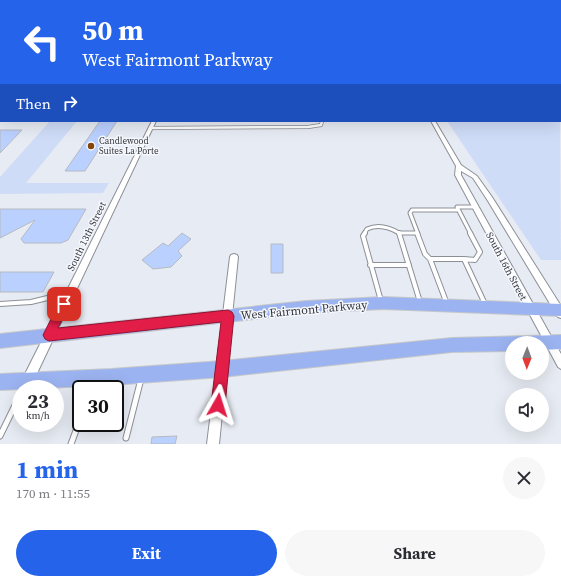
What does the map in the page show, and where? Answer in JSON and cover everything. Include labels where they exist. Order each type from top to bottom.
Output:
[{"type":"main road","name":"West Fairmont Parkway","points":[[0,341],[306,307],[381,304],[560,311]]},
{"type":"main road","points":[[64,384],[452,345],[554,342]]},
{"type":"main road","points":[[0,382],[12,385]]},
{"type":"street","name":"South 16th Street","points":[[434,122],[459,166],[475,177],[560,311]]},
{"type":"street","name":"South 13th Street","points":[[28,380],[152,124]]},
{"type":"street","name":"South 16th Street","points":[[459,166],[458,175],[530,309],[554,342],[561,364]]},
{"type":"street","points":[[213,444],[234,257]]},
{"type":"lane","points":[[260,122],[260,127]]},
{"type":"lane","points":[[152,124],[260,127],[317,126],[321,125],[322,122]]},
{"type":"lane","points":[[448,306],[410,213],[412,210],[458,210],[458,207],[476,207]]},
{"type":"lane","points":[[430,259],[475,260],[480,252],[458,210]]},
{"type":"lane","points":[[381,304],[370,265],[364,236],[367,229],[381,227],[399,232],[417,233]]},
{"type":"lane","points":[[399,232],[421,305]]},
{"type":"lane","points":[[464,260],[487,307]]},
{"type":"lane","points":[[370,265],[409,265]]},
{"type":"lane","points":[[0,304],[30,302],[69,293]]},
{"type":"lane","points":[[126,438],[142,375]]},
{"type":"lane","points":[[0,436],[12,412]]},
{"type":"lane","points":[[72,442],[76,432]]},
{"type":"shaded area","points":[[49,122],[76,122],[26,183],[109,183],[103,193],[0,194],[0,177]]},
{"type":"shaded area","points":[[448,122],[560,122],[561,260],[541,260]]},
{"type":"building","name":"Candlewood Suites La Porte","points":[[99,122],[116,122],[85,171],[65,171]]},
{"type":"building","points":[[0,130],[22,130],[0,153]]},
{"type":"building","points":[[0,209],[86,209],[68,240],[61,243],[24,243],[21,239],[35,220],[0,238]]},
{"type":"building","points":[[182,233],[191,239],[178,251],[182,256],[171,267],[153,269],[142,260],[163,243],[168,246]]},
{"type":"building","points":[[271,244],[283,244],[283,273],[271,273]]},
{"type":"building","points":[[0,272],[54,272],[43,292],[0,292]]},
{"type":"building","points":[[177,436],[175,444],[151,444],[152,437]]},
{"type":"place","name":"Candlewood Suites La Porte","points":[[91,146]]},
{"type":"route","points":[[64,304],[49,335],[228,316],[218,405]]}]
